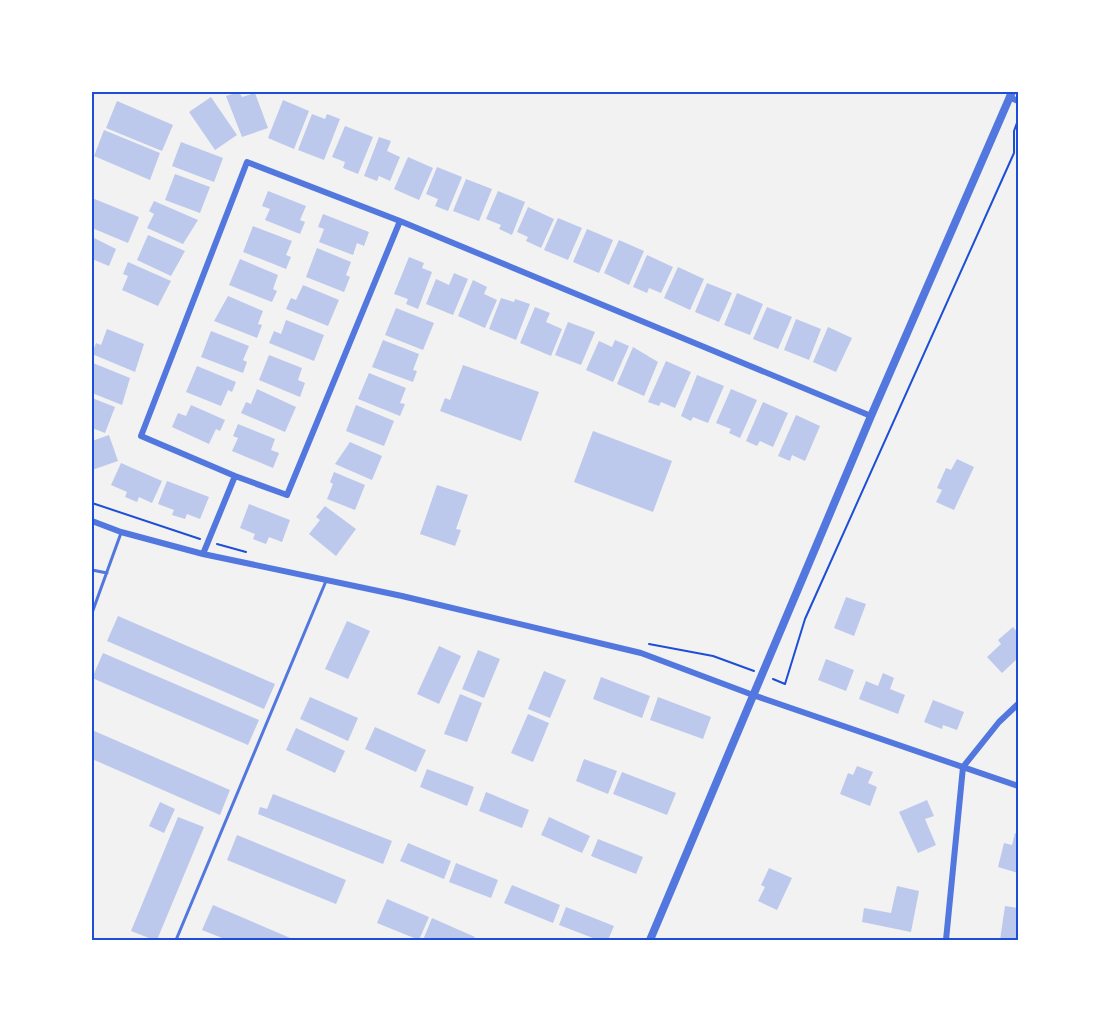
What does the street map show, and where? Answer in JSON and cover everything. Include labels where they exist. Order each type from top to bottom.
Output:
[{"type":"street","points":[[650,940],[871,416],[1011,94],[1018,101]]},
{"type":"street","points":[[400,221],[287,495],[234,476],[141,436],[247,162],[400,221],[871,416]]},
{"type":"street","points":[[203,554],[234,476]]},
{"type":"street","points":[[92,521],[121,532],[203,554],[640,653],[753,695],[1018,786]]},
{"type":"street","points":[[946,940],[963,767],[999,722],[1018,704]]},
{"type":"lane","points":[[92,613],[121,532]]},
{"type":"lane","points":[[92,570],[107,573]]},
{"type":"lane","points":[[176,940],[326,581]]},
{"type":"path","points":[[785,684],[805,619],[1014,153],[1014,131],[1018,120]]},
{"type":"path","points":[[664,646],[714,656],[740,666]]},
{"type":"building","points":[[239,92],[242,97],[255,93],[268,128],[242,137],[226,96]]},
{"type":"building","points":[[211,97],[237,135],[215,150],[189,112]]},
{"type":"building","points":[[283,100],[309,111],[294,149],[268,138]]},
{"type":"building","points":[[117,101],[173,125],[162,151],[106,128]]},
{"type":"building","points":[[312,114],[325,119],[327,114],[340,119],[324,160],[298,150]]},
{"type":"building","points":[[345,126],[373,137],[358,174],[343,168],[345,162],[332,157]]},
{"type":"building","points":[[104,130],[160,153],[150,180],[94,156]]},
{"type":"building","points":[[379,137],[391,141],[387,151],[400,157],[390,181],[379,176],[377,181],[364,176]]},
{"type":"building","points":[[181,142],[223,158],[214,182],[172,166]]},
{"type":"building","points":[[408,157],[433,168],[419,200],[394,189]]},
{"type":"building","points":[[437,167],[462,177],[448,211],[435,206],[438,199],[426,194]]},
{"type":"building","points":[[175,174],[210,187],[200,213],[165,200]]},
{"type":"building","points":[[466,179],[492,189],[479,221],[453,211]]},
{"type":"building","points":[[268,191],[306,206],[300,220],[305,222],[300,234],[265,220],[270,209],[262,206]]},
{"type":"building","points":[[498,191],[525,202],[512,235],[499,229],[501,225],[486,219]]},
{"type":"building","points":[[92,198],[139,217],[128,243],[92,228]]},
{"type":"building","points":[[154,201],[198,220],[183,244],[147,228],[154,214],[149,211]]},
{"type":"building","points":[[528,207],[554,219],[541,248],[526,241],[528,237],[517,232]]},
{"type":"building","points":[[323,214],[369,232],[364,246],[357,243],[353,255],[319,242],[324,229],[318,227]]},
{"type":"building","points":[[558,218],[582,228],[568,260],[544,250]]},
{"type":"building","points":[[253,226],[292,241],[286,255],[291,257],[286,269],[243,252]]},
{"type":"building","points":[[587,229],[613,240],[599,273],[573,262]]},
{"type":"building","points":[[148,235],[185,251],[171,276],[137,260]]},
{"type":"building","points":[[92,237],[116,249],[109,266],[92,259]]},
{"type":"building","points":[[619,240],[644,251],[629,285],[604,273]]},
{"type":"building","points":[[317,248],[351,262],[346,275],[350,277],[344,292],[306,277]]},
{"type":"building","points":[[647,255],[673,267],[661,293],[649,288],[647,293],[633,287]]},
{"type":"building","points":[[409,257],[424,263],[422,268],[432,272],[418,309],[406,304],[408,299],[394,294]]},
{"type":"building","points":[[240,259],[278,275],[273,289],[277,291],[272,302],[229,285]]},
{"type":"building","points":[[128,262],[171,281],[158,306],[122,290],[128,276],[123,274]]},
{"type":"building","points":[[678,267],[704,279],[690,310],[664,298]]},
{"type":"building","points":[[454,273],[468,279],[453,315],[426,304],[436,279],[449,285]]},
{"type":"building","points":[[473,280],[487,287],[484,294],[497,300],[485,328],[458,316]]},
{"type":"building","points":[[707,283],[732,293],[719,322],[695,312]]},
{"type":"building","points":[[303,285],[339,300],[328,326],[286,309],[291,298],[296,300]]},
{"type":"building","points":[[737,293],[763,304],[750,335],[724,325]]},
{"type":"building","points":[[228,296],[263,311],[258,324],[262,325],[257,338],[214,321]]},
{"type":"building","points":[[501,298],[514,302],[515,299],[530,304],[516,340],[489,329]]},
{"type":"building","points":[[535,307],[550,313],[546,322],[562,329],[551,356],[520,343]]},
{"type":"building","points":[[767,307],[792,317],[778,349],[753,339]]},
{"type":"building","points":[[396,308],[434,323],[423,350],[385,335]]},
{"type":"building","points":[[796,319],[821,329],[809,360],[784,350]]},
{"type":"building","points":[[286,320],[324,335],[314,361],[269,343],[274,331],[281,334]]},
{"type":"building","points":[[568,322],[595,332],[581,365],[555,355]]},
{"type":"building","points":[[828,327],[852,338],[836,372],[813,362]]},
{"type":"building","points":[[107,329],[144,344],[135,372],[92,354],[96,343],[101,345]]},
{"type":"building","points":[[211,331],[249,346],[243,360],[247,362],[243,373],[201,357]]},
{"type":"building","points":[[383,340],[419,354],[413,370],[417,371],[413,382],[372,367]]},
{"type":"building","points":[[615,340],[629,346],[613,382],[586,370],[599,341],[612,347]]},
{"type":"building","points":[[633,347],[658,362],[644,396],[617,384]]},
{"type":"building","points":[[269,355],[302,368],[298,380],[305,383],[300,397],[259,380]]},
{"type":"building","points":[[666,361],[691,372],[675,408],[661,402],[659,406],[648,402]]},
{"type":"building","points":[[93,363],[130,378],[122,405],[92,393]]},
{"type":"building","points":[[463,365],[539,392],[521,441],[440,411],[445,398],[450,400]]},
{"type":"building","points":[[197,366],[236,382],[232,392],[228,390],[221,406],[186,392]]},
{"type":"building","points":[[369,373],[406,388],[400,403],[405,404],[400,416],[358,399]]},
{"type":"building","points":[[697,375],[724,386],[708,423],[693,417],[691,421],[681,416]]},
{"type":"building","points":[[257,389],[296,407],[285,432],[241,413],[246,402],[251,404]]},
{"type":"building","points":[[731,389],[757,400],[740,438],[729,433],[731,429],[716,423]]},
{"type":"building","points":[[92,398],[115,407],[105,433],[92,428]]},
{"type":"building","points":[[763,402],[788,413],[773,447],[760,441],[757,446],[746,441]]},
{"type":"building","points":[[191,405],[225,420],[220,431],[216,429],[209,444],[172,427],[178,413],[186,416]]},
{"type":"building","points":[[356,405],[394,421],[384,446],[346,431]]},
{"type":"building","points":[[796,415],[820,426],[805,461],[792,455],[790,461],[778,456]]},
{"type":"building","points":[[238,424],[275,439],[271,450],[279,453],[273,468],[232,451],[238,438],[233,436]]},
{"type":"building","points":[[593,431],[672,461],[653,512],[574,482]]},
{"type":"building","points":[[109,435],[118,461],[92,470],[92,441]]},
{"type":"building","points":[[350,442],[382,456],[372,480],[335,464]]},
{"type":"building","points":[[957,459],[974,467],[954,510],[936,502],[942,490],[937,488],[946,468],[951,470]]},
{"type":"building","points":[[121,463],[162,481],[152,503],[139,497],[137,502],[125,497],[127,492],[111,485]]},
{"type":"building","points":[[334,472],[365,485],[355,510],[327,499],[333,484],[330,482]]},
{"type":"building","points":[[167,481],[209,497],[200,519],[187,514],[185,519],[172,515],[174,510],[158,504]]},
{"type":"building","points":[[437,485],[468,495],[456,529],[461,530],[455,546],[420,534]]},
{"type":"building","points":[[249,504],[290,520],[282,542],[269,537],[266,544],[253,539],[255,534],[240,528]]},
{"type":"building","points":[[325,506],[356,529],[336,556],[309,534],[320,520],[316,517]]},
{"type":"building","points":[[846,597],[866,604],[854,636],[834,628]]},
{"type":"building","points":[[118,616],[275,684],[264,709],[107,641]]},
{"type":"building","points":[[347,621],[370,631],[348,679],[325,669]]},
{"type":"building","points":[[1013,627],[1018,633],[1018,658],[1002,673],[987,657],[1001,644],[998,640]]},
{"type":"building","points":[[439,646],[461,656],[439,704],[417,694]]},
{"type":"building","points":[[478,650],[500,659],[484,698],[462,689]]},
{"type":"building","points":[[103,653],[259,720],[248,745],[92,678]]},
{"type":"building","points":[[826,659],[854,670],[846,691],[818,680]]},
{"type":"building","points":[[544,671],[566,680],[550,718],[528,709]]},
{"type":"building","points":[[883,673],[894,678],[890,689],[905,695],[898,714],[859,699],[866,681],[878,686]]},
{"type":"building","points":[[601,677],[650,696],[642,718],[593,699]]},
{"type":"building","points":[[460,694],[482,703],[467,742],[444,734]]},
{"type":"building","points":[[310,697],[358,718],[348,741],[300,719]]},
{"type":"building","points":[[658,697],[711,717],[703,739],[650,720]]},
{"type":"building","points":[[933,700],[964,712],[957,730],[943,725],[942,729],[924,722]]},
{"type":"building","points":[[528,714],[549,723],[533,762],[511,753]]},
{"type":"building","points":[[375,727],[426,750],[416,772],[365,749]]},
{"type":"building","points":[[296,728],[345,751],[335,773],[286,750]]},
{"type":"building","points":[[92,730],[230,790],[220,815],[92,759]]},
{"type":"building","points":[[584,759],[617,771],[608,794],[576,781]]},
{"type":"building","points":[[857,766],[873,772],[868,783],[877,787],[870,806],[840,794],[848,773],[853,775]]},
{"type":"building","points":[[427,769],[474,787],[467,806],[420,787]]},
{"type":"building","points":[[622,772],[676,793],[667,815],[613,794]]},
{"type":"building","points":[[486,792],[529,810],[522,828],[479,811]]},
{"type":"building","points":[[273,794],[392,841],[383,864],[258,814],[260,807],[267,809]]},
{"type":"building","points":[[927,800],[934,816],[925,819],[936,845],[918,853],[899,812]]},
{"type":"building","points":[[160,802],[175,809],[164,833],[149,826]]},
{"type":"building","points":[[178,817],[204,827],[157,940],[154,940],[131,931]]},
{"type":"building","points":[[549,817],[590,836],[582,853],[541,835]]},
{"type":"building","points":[[1015,833],[1018,834],[1018,873],[998,867],[1004,843],[1012,845]]},
{"type":"building","points":[[237,835],[346,880],[336,904],[227,860]]},
{"type":"building","points":[[598,839],[643,857],[636,874],[591,856]]},
{"type":"building","points":[[408,843],[451,861],[444,879],[400,861]]},
{"type":"building","points":[[456,863],[498,880],[491,898],[449,882]]},
{"type":"building","points":[[769,868],[792,878],[777,910],[758,901],[765,887],[761,885]]},
{"type":"building","points":[[512,885],[560,905],[553,923],[504,903]]},
{"type":"building","points":[[897,886],[919,891],[911,932],[862,922],[864,908],[891,913]]},
{"type":"building","points":[[387,899],[429,917],[419,940],[377,923]]},
{"type":"building","points":[[213,905],[295,940],[227,940],[202,930]]},
{"type":"building","points":[[1005,906],[1018,908],[1018,940],[1000,940]]},
{"type":"building","points":[[566,907],[614,926],[608,940],[598,940],[559,925]]},
{"type":"building","points":[[432,918],[475,937],[473,940],[423,940]]}]
